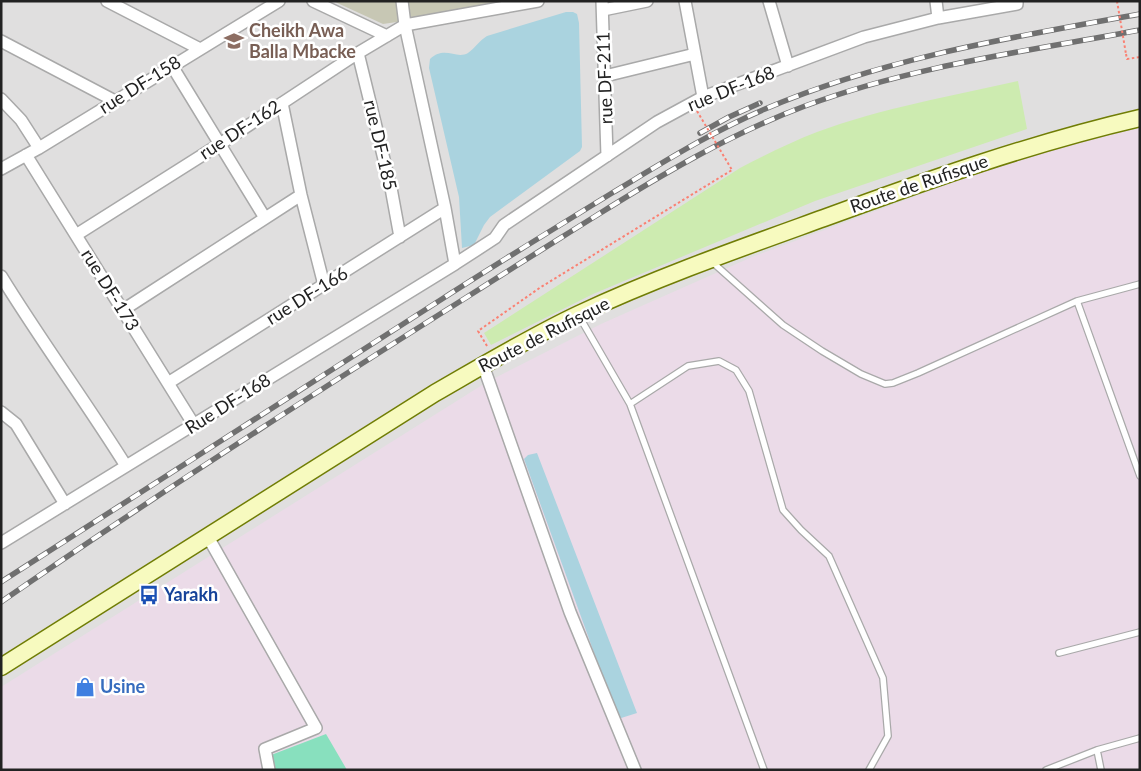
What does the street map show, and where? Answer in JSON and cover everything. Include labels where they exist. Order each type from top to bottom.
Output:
[{"type":"main road","name":"Route de Rufisque","points":[[1,667],[343,450],[488,362],[578,314],[709,260],[918,183],[1077,133],[1140,118]]},
{"type":"street","points":[[108,1],[200,49]]},
{"type":"street","name":"rue DF-158","points":[[1,169],[39,148],[279,1]]},
{"type":"street","points":[[313,1],[387,36]]},
{"type":"street","points":[[402,1],[405,25],[445,208],[455,264]]},
{"type":"street","points":[[405,25],[538,1]]},
{"type":"street","points":[[602,6],[647,1]]},
{"type":"street","points":[[685,1],[703,96]]},
{"type":"street","points":[[769,1],[788,66]]},
{"type":"street","points":[[936,1],[938,18]]},
{"type":"street","name":"rue DF-168","points":[[455,264],[495,238],[504,226],[657,122],[703,96],[864,37],[938,18],[1017,3]]},
{"type":"street","name":"rue DF-211","points":[[602,6],[607,156]]},
{"type":"street","name":"rue DF-162","points":[[76,235],[220,144],[358,53],[405,25]]},
{"type":"street","points":[[1,41],[115,101]]},
{"type":"street","name":"rue DF-185","points":[[358,53],[391,188],[400,236]]},
{"type":"street","points":[[604,76],[695,54]]},
{"type":"street","points":[[172,66],[265,218]]},
{"type":"street","points":[[1,99],[21,120],[39,148]]},
{"type":"street","points":[[282,103],[301,195],[324,285]]},
{"type":"street","name":"rue DF-173","points":[[26,155],[194,425]]},
{"type":"street","points":[[122,310],[301,195]]},
{"type":"street","name":"rue DF-166","points":[[168,383],[445,208]]},
{"type":"street","name":"Rue DF-168","points":[[2,540],[194,425],[455,264]]},
{"type":"street","points":[[1,296],[4,280]]},
{"type":"street","points":[[4,280],[47,347],[94,414],[126,466]]},
{"type":"street","points":[[488,362],[570,612],[635,770]]},
{"type":"street","points":[[1,412],[16,424],[64,504]]},
{"type":"street","points":[[208,537],[316,728],[265,749],[269,770]]},
{"type":"lane","points":[[709,260],[783,325],[861,374],[885,384],[893,383],[918,373],[1077,301],[1140,284]]},
{"type":"lane","points":[[1077,301],[1140,476]]},
{"type":"lane","points":[[578,314],[630,404],[764,770]]},
{"type":"lane","points":[[630,404],[688,366],[719,362],[736,370],[749,391],[783,510],[829,556],[883,678],[888,736],[869,770]]},
{"type":"lane","points":[[1059,653],[1140,632]]},
{"type":"lane","points":[[1046,770],[1097,750],[1140,738]]},
{"type":"lane","points":[[1097,750],[1101,770]]},
{"type":"path","points":[[1117,1],[1127,59],[1140,57]]},
{"type":"path","points":[[488,362],[478,331],[542,287],[732,170],[697,111]]},
{"type":"shaded area","points":[[1,1],[1140,1],[1140,770],[1,770]]},
{"type":"shaded area","points":[[333,1],[540,1],[383,24]]},
{"type":"shaded area","points":[[1140,128],[1140,770],[1,770],[1,687],[487,382],[601,324],[752,257],[975,174],[1080,142]]},
{"type":"green space","points":[[1018,81],[1027,129],[815,201],[593,294],[491,345],[484,333],[740,168],[778,149],[817,132],[866,116]]},
{"type":"green space","points":[[326,734],[347,770],[274,770],[271,755]]},
{"type":"water","points":[[566,12],[577,14],[579,23],[582,147],[580,151],[490,217],[474,245],[462,248],[459,197],[429,68],[430,59],[441,53],[464,55],[487,36]]},
{"type":"water","points":[[537,453],[637,713],[618,719],[524,459],[528,455]]},
{"type":"railway","points":[[1,582],[505,259],[649,170],[745,118],[810,91],[902,63],[1045,31],[1140,14]]},
{"type":"railway","points":[[1,602],[174,485],[349,372],[619,201],[723,142],[805,106],[887,80],[971,61],[1140,30]]},
{"type":"railway","points":[[700,133],[760,103]]},
{"type":"place","name":"Cheikh Awa Balla Mbacke","points":[[234,41]]},
{"type":"place","name":"Yarakh","points":[[149,595]]},
{"type":"place","name":"Usine","points":[[85,687]]}]
